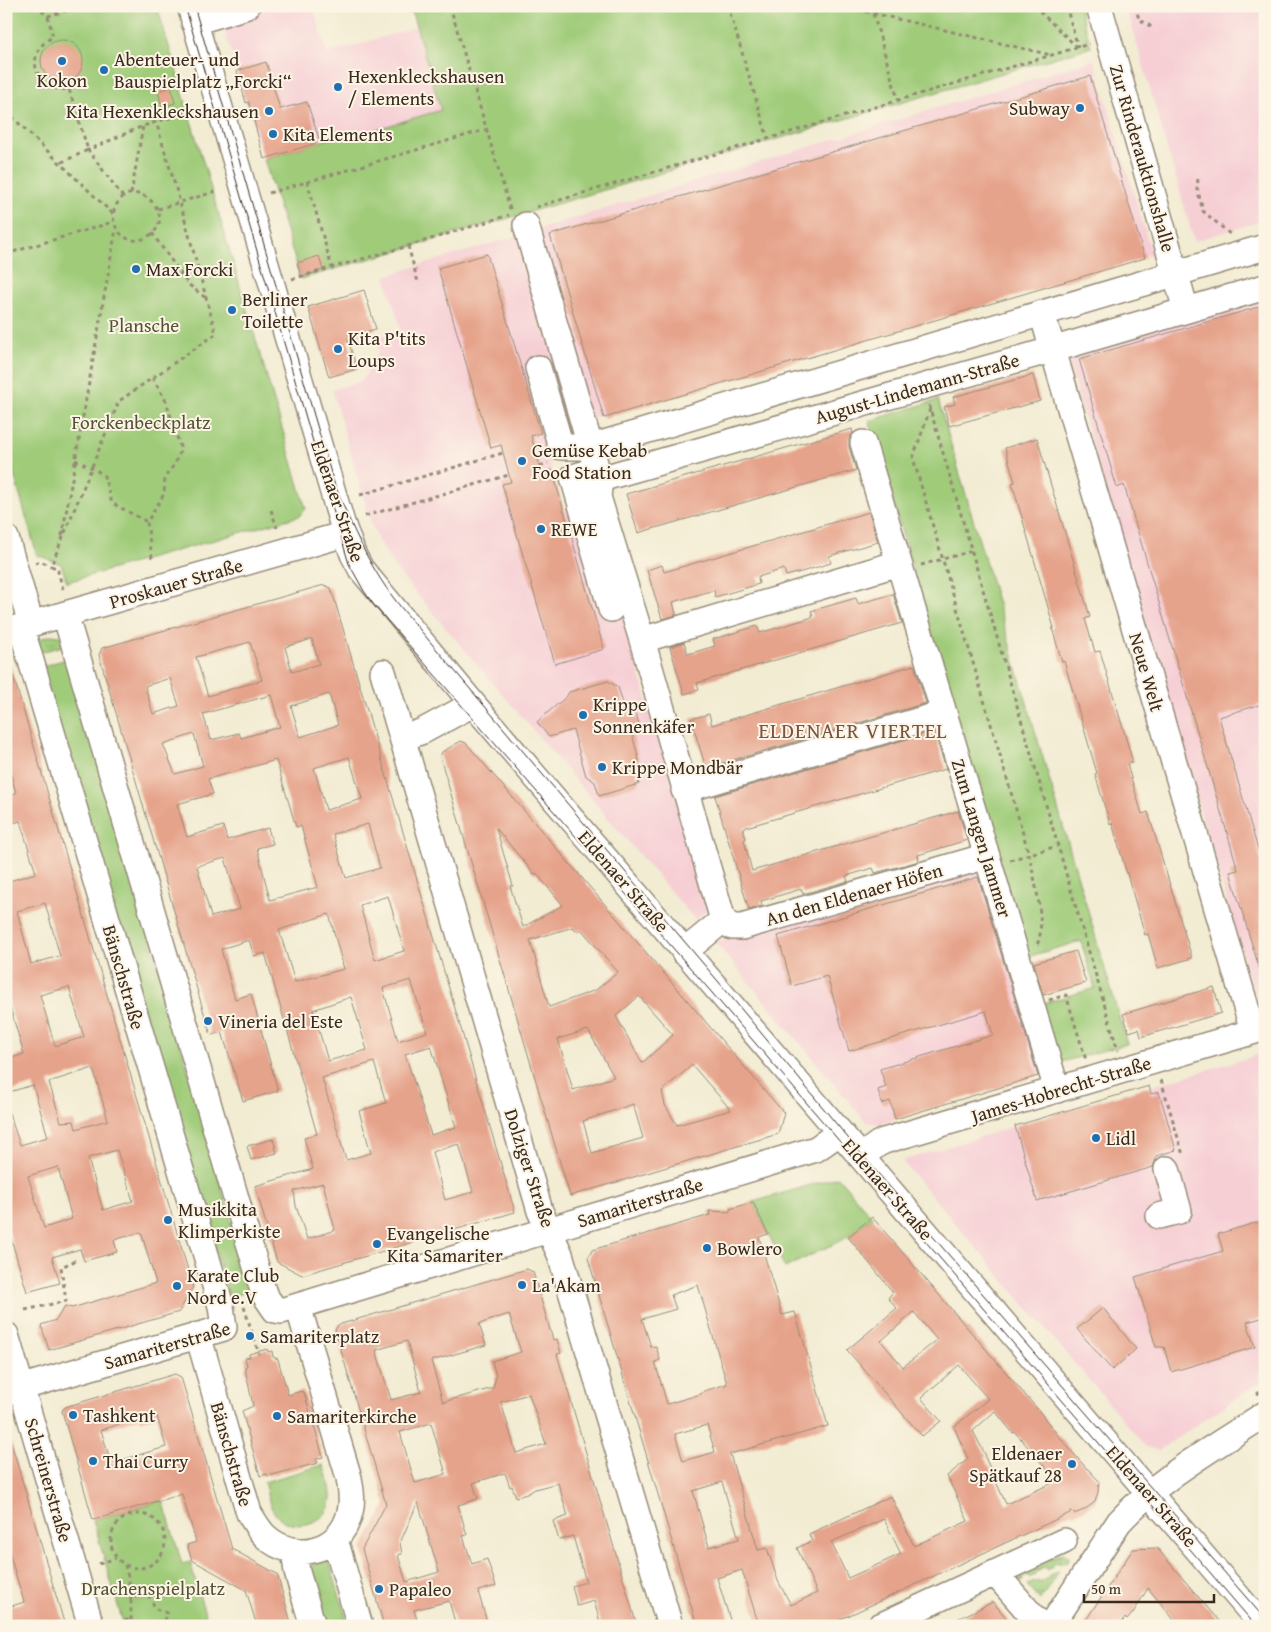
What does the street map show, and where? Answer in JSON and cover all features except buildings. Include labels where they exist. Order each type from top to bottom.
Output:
[{"type":"street","name":"Eldenaer Straße","points":[[248,6],[192,14],[345,534],[361,569],[684,952],[1263,1626]]},
{"type":"street","name":"Zur Rinderauktionshalle","points":[[1099,6],[1186,310]]},
{"type":"street","points":[[528,217],[596,465],[598,496],[723,920],[684,952]]},
{"type":"street","name":"August-Lindemann-Straße","points":[[596,465],[1042,313],[1265,247]]},
{"type":"street","name":"August-Lindemann-Straße","points":[[596,465],[1052,349],[1265,287]]},
{"type":"street","name":"Neue Welt","points":[[1042,313],[1259,1030]]},
{"type":"street","points":[[538,368],[561,447],[596,465]]},
{"type":"street","name":"Zum Langen Jammer","points":[[863,443],[1057,1090]]},
{"type":"street","points":[[596,465],[573,477],[611,609]]},
{"type":"street","name":"Proskauer Straße","points":[[20,627],[345,534]]},
{"type":"street","name":"Bänschstraße","points":[[6,538],[20,627],[221,1306],[224,1328]]},
{"type":"street","points":[[642,640],[900,567]]},
{"type":"street","points":[[65,614],[264,1294],[286,1308],[349,1478],[352,1497],[350,1514],[343,1530],[336,1539],[360,1626]]},
{"type":"street","name":"Dolziger Straße","points":[[383,672],[540,1210],[560,1254],[670,1626]]},
{"type":"street","points":[[403,738],[423,732],[473,704]]},
{"type":"street","points":[[684,790],[944,713]]},
{"type":"street","name":"An den Eldenaer Höfen","points":[[723,920],[732,928],[742,927],[989,861]]},
{"type":"street","name":"James-Hobrecht-Straße","points":[[861,1157],[884,1141],[1259,1030]]},
{"type":"street","name":"Samariterstraße","points":[[286,1308],[816,1149],[839,1133]]},
{"type":"street","points":[[1159,1216],[1179,1211],[1176,1165]]},
{"type":"street","name":"Samariterstraße","points":[[14,1390],[224,1328]]},
{"type":"street","name":"Schreinerstraße","points":[[6,1335],[14,1390],[91,1626]]},
{"type":"street","name":"Bänschstraße","points":[[198,1335],[249,1514],[256,1525],[264,1536],[286,1548],[304,1552],[316,1549],[336,1539]]},
{"type":"street","points":[[1051,1626],[1119,1522],[1149,1492],[1265,1414]]},
{"type":"street","points":[[880,1626],[1064,1541]]},
{"type":"street","points":[[294,1550],[297,1572],[313,1626]]},
{"type":"street","points":[[995,1573],[1034,1618],[1044,1626]]},
{"type":"path","points":[[35,6],[48,16],[53,37],[42,44],[37,53],[35,64],[37,73],[50,87],[63,90],[69,89],[88,150],[123,198]]},
{"type":"path","points":[[48,16],[82,6]]},
{"type":"path","points":[[295,279],[512,214],[450,6]]},
{"type":"path","points":[[728,6],[768,138]]},
{"type":"path","points":[[842,6],[1051,55]]},
{"type":"path","points":[[871,6],[898,100]]},
{"type":"path","points":[[1034,6],[1078,47]]},
{"type":"path","points":[[1066,6],[1078,47]]},
{"type":"path","points":[[1135,6],[1139,19],[1153,28]]},
{"type":"path","points":[[528,217],[768,138],[1095,43]]},
{"type":"path","points":[[6,111],[113,214]]},
{"type":"path","points":[[60,163],[143,126],[193,111]]},
{"type":"path","points":[[51,566],[119,400],[216,334],[156,122]]},
{"type":"path","points":[[131,194],[143,126]]},
{"type":"path","points":[[269,193],[488,129]]},
{"type":"path","points":[[1198,179],[1197,188],[1204,211],[1237,241]]},
{"type":"path","points":[[307,181],[332,268]]},
{"type":"path","points":[[158,209],[217,191]]},
{"type":"path","points":[[131,194],[150,198],[158,209],[158,222],[152,233],[140,240],[126,238],[116,229],[113,222],[113,214],[118,202],[131,194]]},
{"type":"path","points":[[6,254],[113,222]]},
{"type":"path","points":[[60,544],[116,229]]},
{"type":"path","points":[[152,233],[188,284],[207,300]]},
{"type":"path","points":[[408,246],[418,282]]},
{"type":"path","points":[[152,377],[166,402],[181,450],[165,477],[164,494],[147,522],[152,558]]},
{"type":"path","points":[[927,400],[1117,1045]]},
{"type":"path","points":[[930,408],[913,458],[1029,854],[1038,902],[1040,941],[1020,963]]},
{"type":"path","points":[[360,495],[503,454]]},
{"type":"path","points":[[75,460],[104,476],[112,504],[147,522]]},
{"type":"path","points":[[366,516],[509,475]]},
{"type":"path","points":[[271,510],[277,528]]},
{"type":"path","points":[[900,567],[972,551]]},
{"type":"path","points":[[33,563],[40,562],[57,568],[63,589]]},
{"type":"path","points":[[989,861],[1029,854],[1057,846]]},
{"type":"path","points":[[1032,1005],[1066,995],[1086,1063]]},
{"type":"path","points":[[1161,1079],[1176,1165]]},
{"type":"path","points":[[24,1310],[66,1301],[61,1267],[78,1260]]},
{"type":"path","name":"Samariterstraße","points":[[224,1328],[286,1308]]},
{"type":"path","points":[[248,1321],[259,1354]]},
{"type":"path","points":[[140,1513],[153,1518],[162,1528],[166,1543],[163,1553],[156,1562],[143,1568],[130,1568],[116,1558],[110,1543],[111,1534],[118,1522],[127,1515],[140,1513]]},
{"type":"path","points":[[99,1564],[116,1558]]},
{"type":"path","points":[[124,1564],[132,1601],[131,1619],[137,1626]]},
{"type":"path","points":[[132,1601],[138,1595],[147,1593],[156,1609],[166,1613],[164,1621],[157,1626]]},
{"type":"path","points":[[117,1623],[131,1619]]},
{"type":"shaded area","name":"Hexenkleckshausen / Elements","points":[[264,6],[313,6],[327,54],[416,27],[441,110],[347,138],[345,134],[264,159],[221,19]]},
{"type":"shaded area","points":[[1126,6],[1265,6],[1265,220],[1194,241]]},
{"type":"shaded area","points":[[1094,60],[1152,254],[541,433],[564,510],[589,503],[709,909],[695,920],[394,567],[378,540],[371,523],[332,390],[362,381],[379,351],[375,338],[401,330],[385,276]]},
{"type":"shaded area","points":[[1265,294],[1265,1012],[1258,1007],[1068,362],[1069,354]]},
{"type":"shaded area","points":[[979,864],[1042,1074],[880,1124],[866,1122],[715,942]]},
{"type":"shaded area","points":[[1265,1053],[1265,1379],[1159,1450],[1147,1448],[902,1161]]},
{"type":"green space","name":"Forckenbeckplatz","points":[[6,6],[157,6],[306,509],[299,516],[67,582],[61,564],[37,555],[6,447]]},
{"type":"green space","points":[[410,6],[1079,6],[1091,47],[301,279],[264,159],[345,134],[347,138],[441,110]]},
{"type":"green space","points":[[938,400],[1127,1044],[1058,1063],[1041,1004],[1095,988],[1081,941],[1027,957],[869,421]]},
{"type":"green space","points":[[52,635],[60,636],[66,645],[37,653],[37,642],[42,638]]},
{"type":"green space","points":[[70,658],[251,1291],[229,1297],[40,667]]},
{"type":"green space","points":[[838,1177],[872,1217],[848,1237],[785,1268],[753,1202]]},
{"type":"green space","points":[[323,1465],[329,1482],[331,1500],[323,1516],[307,1524],[297,1525],[280,1519],[270,1505],[264,1482]]},
{"type":"green space","name":"Drachenspielplatz","points":[[163,1500],[182,1564],[190,1562],[207,1621],[193,1626],[124,1626],[93,1520]]},
{"type":"green space","points":[[1063,1553],[1069,1557],[1067,1561],[1051,1565],[1052,1567],[1047,1570],[1046,1567],[1029,1578],[1028,1576],[1022,1578],[1023,1581],[1017,1583],[1014,1579],[1015,1571]]},
{"type":"green space","points":[[329,1561],[349,1626],[327,1626],[310,1570],[313,1564]]},
{"type":"green space","points":[[1059,1571],[1040,1600],[1027,1585],[1038,1581],[1039,1583]]},
{"type":"tram line","points":[[185,6],[349,564],[364,591],[373,604],[713,994],[1256,1626]]},
{"type":"tram line","points":[[194,6],[333,480],[363,549],[382,581],[404,611],[723,987],[863,1156],[1265,1619]]},
{"type":"place","name":"Kokon","points":[[62,61]]},
{"type":"place","name":"Abenteuer- und Bauspielplatz „Forcki“","points":[[104,70]]},
{"type":"place","name":"Hexenkleckshausen / Elements","points":[[338,87]]},
{"type":"place","name":"Subway","points":[[1080,108]]},
{"type":"place","name":"Kita Hexenkleckshausen","points":[[269,111]]},
{"type":"place","name":"Kita Elements","points":[[273,134]]},
{"type":"place","name":"Max Forcki","points":[[136,269]]},
{"type":"place","name":"Berliner Toilette","points":[[232,310]]},
{"type":"place","name":"Kita P'tits Loups","points":[[338,349]]},
{"type":"place","name":"Gemüse Kebab Food Station","points":[[522,461]]},
{"type":"place","name":"REWE","points":[[541,529]]},
{"type":"place","name":"Krippe Sonnenkäfer","points":[[583,715]]},
{"type":"place","name":"Krippe Mondbär","points":[[602,767]]},
{"type":"place","name":"Vineria del Este","points":[[208,1021]]},
{"type":"place","name":"Lidl","points":[[1096,1138]]},
{"type":"place","name":"Musikkita Klimperkiste","points":[[168,1220]]},
{"type":"place","name":"Evangelische Kita Samariter","points":[[377,1244]]},
{"type":"place","name":"Bowlero","points":[[707,1248]]},
{"type":"place","name":"La'Akam","points":[[522,1285]]},
{"type":"place","name":"Karate Club Nord e.V","points":[[177,1286]]},
{"type":"place","name":"Samariterplatz","points":[[250,1336]]},
{"type":"place","name":"Tashkent","points":[[73,1415]]},
{"type":"place","name":"Samariterkirche","points":[[277,1416]]},
{"type":"place","name":"Thai Curry","points":[[93,1461]]},
{"type":"place","name":"Eldenaer Spätkauf 28","points":[[1072,1464]]},
{"type":"place","name":"Papaleo","points":[[379,1589]]},
{"type":"district","name":"ELDENAER VIERTEL","points":[[853,730]]},
{"type":"park label","name":"Plansche","points":[[144,325]]}]
